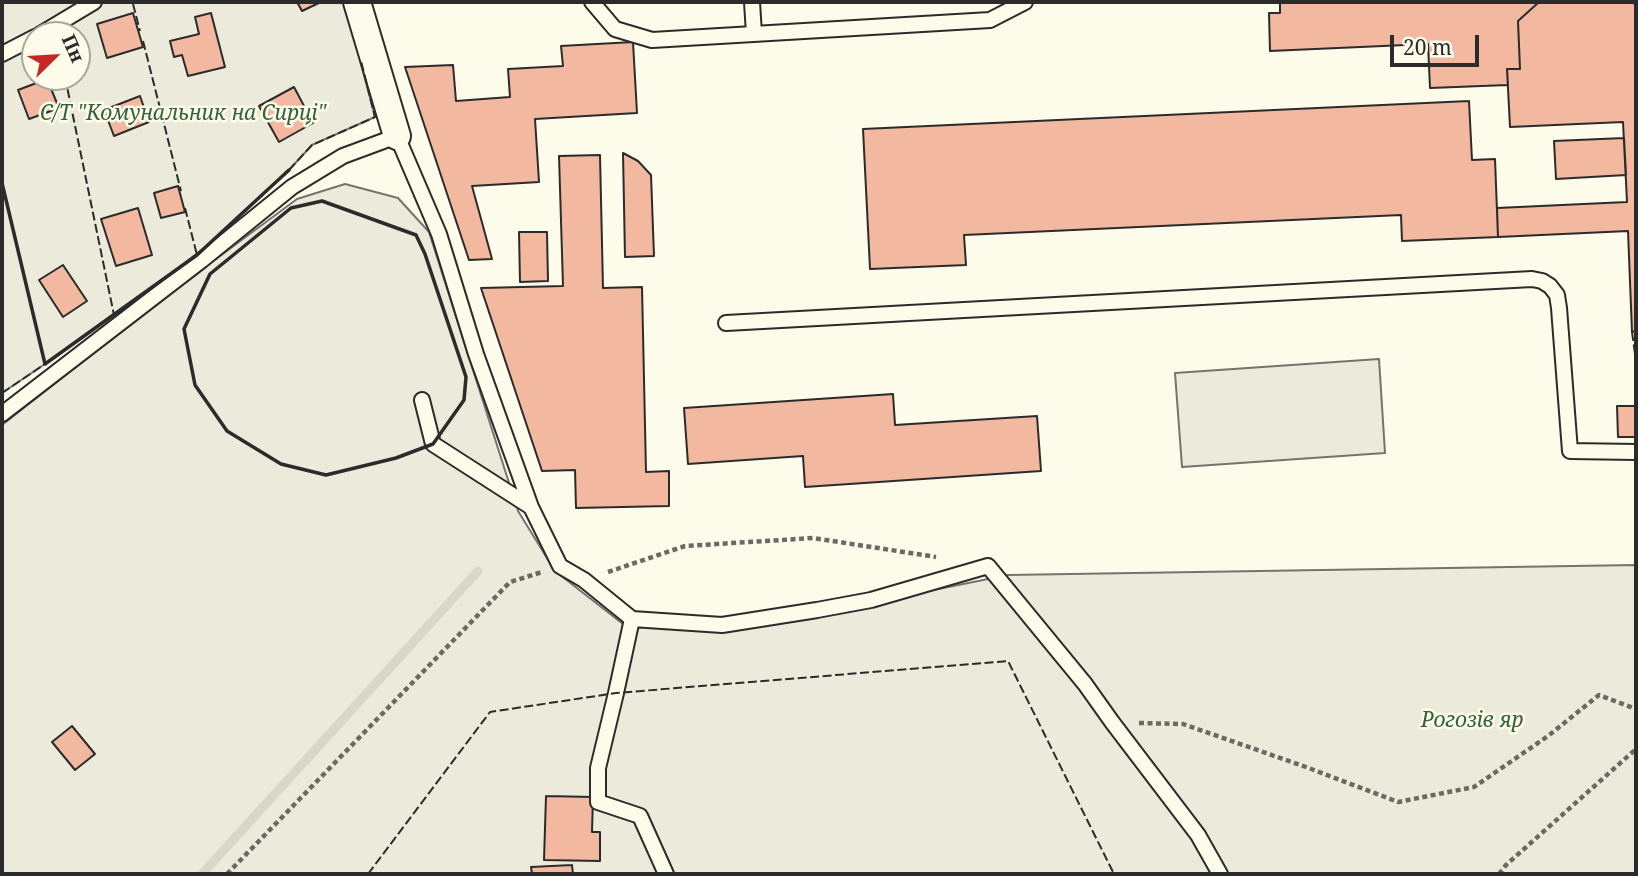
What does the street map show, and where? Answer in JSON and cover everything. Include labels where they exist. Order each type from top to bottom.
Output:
[{"type":"street","points":[[357,2],[397,136]]},
{"type":"lane","points":[[62,21],[94,2]]},
{"type":"lane","points":[[592,2],[615,29],[652,40],[990,20],[1025,2]]},
{"type":"lane","points":[[752,2],[754,34]]},
{"type":"lane","points":[[2,54],[21,44]]},
{"type":"lane","points":[[2,414],[292,187],[343,156],[397,136],[439,234],[476,354],[531,507],[560,566],[584,580],[632,619],[722,625],[871,600],[988,566],[1085,684],[1198,835],[1220,874]]},
{"type":"lane","points":[[726,323],[1532,279],[1550,286],[1557,295],[1570,451],[1636,452]]},
{"type":"lane","points":[[422,400],[433,444],[531,507]]},
{"type":"lane","points":[[632,619],[598,768],[598,802],[640,816],[666,874]]},
{"type":"path","points":[[584,580],[685,546],[813,538],[988,566]]},
{"type":"path","points":[[227,874],[510,582],[560,566]]},
{"type":"path","points":[[1112,722],[1183,724],[1398,802],[1474,788],[1548,736],[1600,695],[1636,709]]},
{"type":"path","points":[[1499,874],[1506,864],[1636,749]]},
{"type":"green space","name":"С/Т \"Комунальник на Сирці\"","points":[[2,2],[345,2],[375,117],[312,145],[289,170],[197,255],[2,393]]},
{"type":"green space","name":"Рогозів яр","points":[[345,184],[398,198],[429,232],[518,511],[555,571],[623,624],[725,632],[1008,575],[1636,565],[1636,874],[2,874],[2,425],[162,299],[297,199]]},
{"type":"green space","points":[[1379,359],[1385,453],[1182,467],[1175,373]]},
{"type":"building","points":[[297,2],[321,2],[302,11]]},
{"type":"building","points":[[1280,2],[1539,2],[1518,21],[1520,69],[1507,69],[1508,85],[1430,88],[1428,44],[1270,51],[1269,13],[1280,13]]},
{"type":"building","points":[[1539,2],[1636,4],[1636,331],[1632,332],[1628,231],[1498,237],[1497,208],[1627,202],[1623,122],[1510,127],[1507,69],[1520,69],[1518,21]]},
{"type":"building","points":[[133,13],[143,47],[107,58],[97,24]]},
{"type":"building","points":[[211,13],[225,67],[188,76],[182,55],[174,57],[170,41],[199,34],[195,17]]},
{"type":"building","points":[[633,42],[637,113],[535,119],[539,182],[472,186],[492,259],[469,260],[405,67],[453,65],[456,101],[510,97],[508,69],[563,66],[561,46]]},
{"type":"building","points":[[294,87],[313,123],[279,142],[259,106]]},
{"type":"building","points":[[18,90],[52,91],[59,108],[29,119]]},
{"type":"building","points":[[140,96],[149,122],[114,136],[104,110]]},
{"type":"building","points":[[1469,101],[1472,160],[1495,159],[1498,237],[1402,241],[1401,215],[964,235],[966,265],[870,269],[863,129]]},
{"type":"building","points":[[1624,138],[1626,175],[1556,179],[1554,141]]},
{"type":"building","points":[[623,153],[638,161],[651,175],[654,256],[625,257]]},
{"type":"building","points":[[600,155],[603,288],[642,287],[646,472],[669,471],[669,506],[576,508],[575,470],[542,471],[481,288],[563,286],[559,156]]},
{"type":"building","points":[[178,186],[185,212],[161,218],[154,193]]},
{"type":"building","points":[[138,208],[152,255],[116,266],[101,219]]},
{"type":"building","points":[[519,232],[547,232],[548,281],[520,282]]},
{"type":"building","points":[[63,265],[87,301],[63,317],[39,280]]},
{"type":"building","points":[[893,394],[895,425],[1037,416],[1041,471],[805,487],[803,456],[688,464],[684,408]]},
{"type":"building","points":[[1617,406],[1636,406],[1636,437],[1618,437]]},
{"type":"building","points":[[72,726],[95,754],[75,770],[52,742]]},
{"type":"building","points":[[546,796],[593,797],[592,832],[600,832],[600,861],[544,860]]},
{"type":"building","points":[[572,865],[573,874],[532,874],[531,867]]},
{"type":"waterway","points":[[202,874],[478,571]]},
{"type":"fence","points":[[133,4],[140,31]]},
{"type":"fence","points":[[143,41],[181,191]]},
{"type":"fence","points":[[289,170],[312,145],[375,117],[361,61]]},
{"type":"fence","points":[[68,91],[114,315]]},
{"type":"fence","points":[[185,208],[197,255]]},
{"type":"fence","points":[[1632,332],[1636,361]]},
{"type":"fence","points":[[2,393],[45,364]]},
{"type":"fence","points":[[368,874],[490,712],[616,693],[1008,661],[1114,874]]},
{"type":"wall","points":[[2,183],[45,364],[197,255],[289,170]]},
{"type":"wall","points":[[322,201],[416,235],[425,254],[466,377],[464,400],[433,444],[396,458],[326,475],[281,464],[227,431],[195,385],[184,329],[210,274],[291,208],[322,201]]}]
